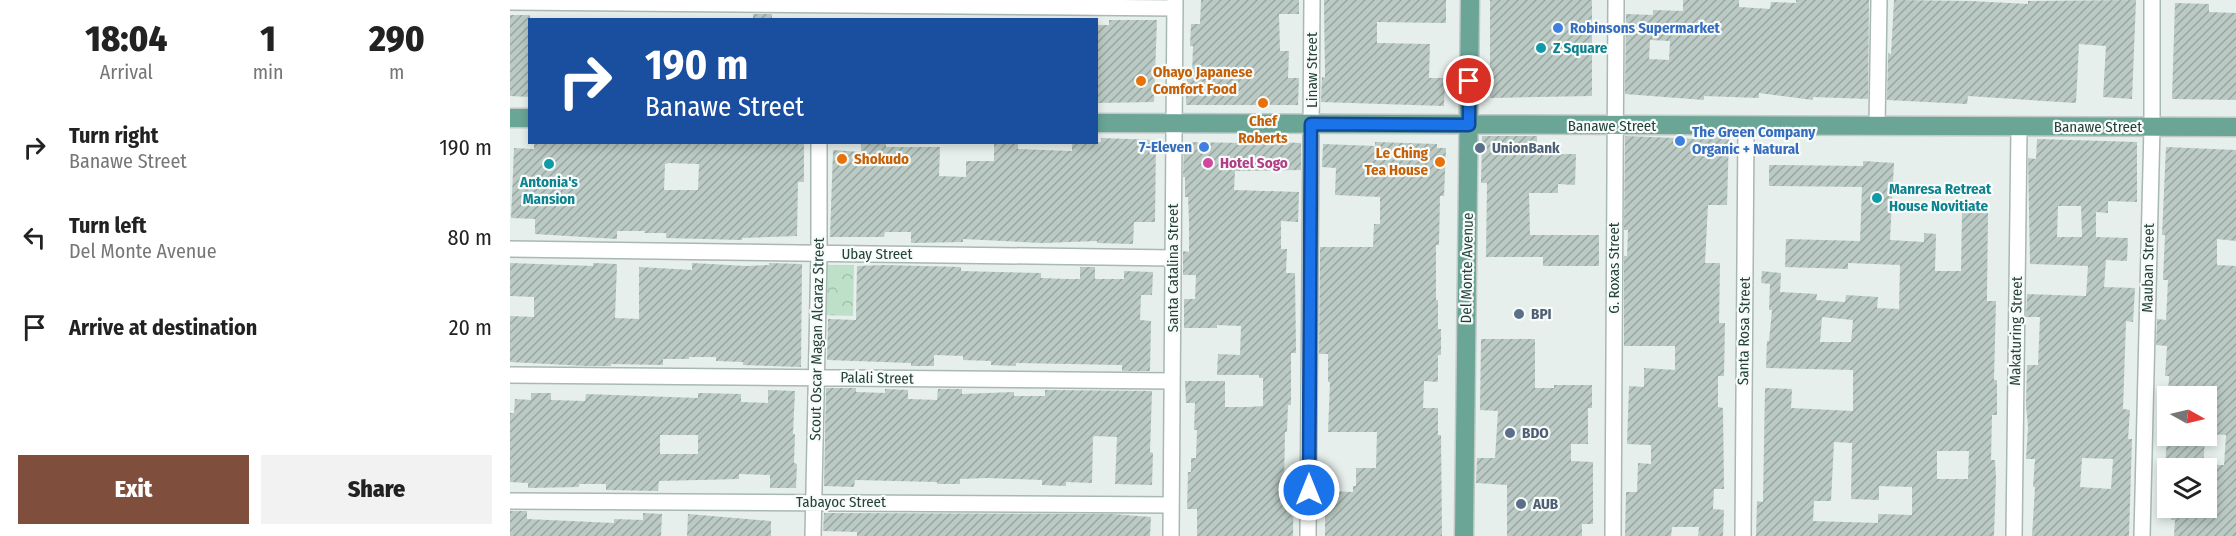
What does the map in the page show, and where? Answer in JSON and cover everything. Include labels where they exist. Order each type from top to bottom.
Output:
[{"type":"main road","name":"Del Monte Avenue","points":[[1464,536],[1470,0]]},
{"type":"main road","points":[[510,118],[528,118]]},
{"type":"main road","name":"Banawe Street","points":[[1098,123],[2236,127]]},
{"type":"street","name":"Linaw Street","points":[[1308,536],[1312,0]]},
{"type":"street","name":"G. Roxas Street","points":[[1612,536],[1616,0]]},
{"type":"street","points":[[1877,126],[1879,0]]},
{"type":"street","name":"Mauban Street","points":[[2142,536],[2152,127],[2152,0]]},
{"type":"street","points":[[510,2],[820,9],[1175,4]]},
{"type":"street","name":"Santa Catalina Street","points":[[1171,536],[1175,4]]},
{"type":"street","name":"Santa Rosa Street","points":[[1743,536],[1746,126]]},
{"type":"street","name":"Makaturing Street","points":[[2014,536],[2019,127]]},
{"type":"street","name":"Scout Oscar Magan Alcaraz Street","points":[[813,536],[819,144]]},
{"type":"street","name":"Ubay Street","points":[[510,249],[1173,258]]},
{"type":"street","name":"Palali Street","points":[[510,375],[1172,381]]},
{"type":"street","name":"Tabayoc Street","points":[[510,501],[1171,505]]},
{"type":"green space","points":[[825,265],[854,265],[853,316],[824,315]]},
{"type":"building","points":[[1201,0],[1299,0],[1299,14],[1279,14],[1280,51],[1289,51],[1288,78],[1299,78],[1298,105],[1186,105],[1187,75],[1192,75],[1191,24],[1200,24]]},
{"type":"building","points":[[1324,0],[1446,0],[1446,23],[1377,22],[1377,43],[1430,44],[1429,78],[1445,78],[1444,106],[1321,102],[1322,77],[1325,78]]},
{"type":"building","name":"Z Square","points":[[1490,0],[1592,0],[1592,96],[1490,98]]},
{"type":"building","points":[[1683,0],[1739,0],[1739,7],[1770,9],[1771,2],[1869,0],[1868,99],[1813,97],[1813,100],[1759,93],[1759,98],[1704,96],[1704,100],[1625,94],[1626,14],[1653,15],[1653,10],[1683,11]],"holes":[[[1650,40],[1670,41],[1669,60],[1649,59]]]},
{"type":"building","points":[[1894,0],[2028,4],[2028,1],[2136,0],[2132,99],[2103,97],[2106,46],[2079,44],[2076,103],[1968,96],[1967,104],[1887,100],[1888,53],[1891,54]]},
{"type":"building","points":[[2175,3],[2209,4],[2209,12],[2236,13],[2236,100],[2172,99]]},
{"type":"building","points":[[753,14],[772,14],[772,18],[753,18]]},
{"type":"building","points":[[510,15],[530,15],[528,18],[528,97],[510,96]]},
{"type":"building","points":[[1109,20],[1157,20],[1154,102],[1098,103],[1098,25],[1109,25]]},
{"type":"building","points":[[1482,136],[1537,136],[1537,154],[1576,154],[1575,185],[1558,184],[1558,193],[1529,193],[1530,235],[1599,235],[1599,266],[1543,266],[1543,257],[1486,257],[1487,183],[1481,183]]},
{"type":"building","points":[[1625,136],[1701,139],[1701,136],[1729,136],[1727,205],[1708,205],[1705,263],[1720,263],[1719,323],[1725,323],[1724,376],[1718,376],[1718,407],[1723,408],[1724,489],[1714,489],[1713,509],[1724,510],[1723,536],[1698,536],[1699,527],[1672,527],[1671,536],[1625,536],[1626,492],[1637,492],[1638,463],[1651,464],[1651,445],[1627,444],[1629,386],[1644,387],[1644,368],[1675,370],[1675,346],[1624,346],[1624,256],[1627,256],[1628,230],[1624,230]]},
{"type":"building","points":[[1101,138],[1156,140],[1155,222],[1134,222],[1133,244],[1097,243],[1097,241],[1043,243],[963,239],[963,242],[911,243],[911,232],[885,232],[884,237],[830,237],[833,150],[861,152],[861,144],[886,144],[886,147],[940,147],[939,176],[966,177],[966,161],[994,161],[994,144],[1018,144],[1018,149],[1072,151],[1072,144],[1101,142]]},
{"type":"building","points":[[2037,139],[2137,142],[2137,202],[2108,201],[2108,213],[2096,212],[2096,237],[2128,238],[2127,261],[2106,260],[2104,287],[2135,288],[2133,322],[2126,321],[2123,409],[2130,410],[2128,439],[2132,439],[2129,536],[2032,536],[2035,459],[2026,459],[2027,365],[2038,365],[2040,317],[2026,317],[2027,294],[2086,296],[2088,266],[2030,264],[2028,158],[2036,159]],"holes":[[[2058,206],[2081,206],[2082,237],[2057,237]],[[2082,458],[2113,459],[2111,489],[2080,487]]]},
{"type":"building","points":[[1247,141],[1301,143],[1301,170],[1235,171],[1234,190],[1299,192],[1298,222],[1281,221],[1281,249],[1287,249],[1286,273],[1295,273],[1296,353],[1291,353],[1291,405],[1288,405],[1287,432],[1285,432],[1284,485],[1294,485],[1293,536],[1197,536],[1197,509],[1187,509],[1188,472],[1191,472],[1191,458],[1196,458],[1195,403],[1186,403],[1185,381],[1225,381],[1225,407],[1249,407],[1263,406],[1263,378],[1259,378],[1259,375],[1217,375],[1218,354],[1240,355],[1241,326],[1217,325],[1217,328],[1184,328],[1184,299],[1195,299],[1196,275],[1183,275],[1183,251],[1189,252],[1188,197],[1185,197],[1185,177],[1183,177],[1184,142],[1247,143]]},
{"type":"building","points":[[1375,142],[1437,144],[1437,148],[1446,148],[1444,196],[1440,196],[1439,245],[1436,245],[1436,300],[1438,300],[1438,329],[1441,329],[1441,355],[1438,355],[1438,382],[1424,381],[1423,408],[1438,408],[1438,435],[1441,435],[1442,536],[1325,536],[1325,491],[1353,492],[1353,486],[1356,486],[1356,468],[1376,468],[1377,432],[1328,432],[1330,382],[1328,382],[1328,354],[1319,354],[1320,247],[1373,247],[1374,224],[1380,224],[1380,197],[1335,195],[1336,168],[1322,167],[1323,144],[1375,146]]},
{"type":"building","points":[[534,144],[804,144],[804,182],[798,182],[797,236],[742,238],[742,240],[666,238],[666,233],[644,233],[645,231],[617,231],[617,239],[535,234],[535,219],[511,218],[514,148],[534,149]],"holes":[[[665,164],[699,164],[698,190],[664,190]]]},
{"type":"building","points":[[2166,147],[2236,150],[2236,241],[2217,239],[2217,265],[2236,266],[2236,536],[2174,536],[2175,520],[2171,520],[2171,518],[2217,518],[2217,465],[2224,465],[2226,435],[2217,435],[2217,386],[2168,386],[2169,376],[2165,376],[2167,346],[2156,345],[2157,319],[2166,320],[2168,280],[2163,280],[2165,235],[2162,235]]},
{"type":"building","points":[[1863,161],[1894,163],[1890,240],[1924,242],[1924,233],[1936,234],[1935,271],[1961,271],[1962,211],[1988,211],[1987,301],[1996,301],[1994,380],[1997,380],[1997,415],[1992,415],[1991,460],[1995,460],[1996,477],[1994,536],[1756,536],[1757,501],[1763,502],[1765,388],[1792,389],[1791,408],[1853,411],[1853,370],[1766,368],[1772,310],[1769,310],[1770,284],[1761,283],[1762,271],[1781,273],[1780,292],[1817,294],[1816,300],[1845,302],[1846,295],[1878,297],[1877,308],[1899,309],[1900,265],[1848,263],[1848,269],[1785,267],[1786,239],[1860,241],[1862,187],[1769,186],[1769,165],[1863,166]],"holes":[[[1822,317],[1853,320],[1851,342],[1820,342]],[[1834,442],[1852,443],[1851,499],[1879,500],[1879,486],[1912,487],[1912,515],[1878,514],[1878,523],[1813,521],[1814,501],[1831,501]],[[1937,451],[1969,451],[1968,479],[1937,479]]]},
{"type":"building","points":[[510,263],[593,266],[593,263],[617,264],[615,318],[639,319],[639,267],[692,270],[692,263],[746,266],[769,265],[769,263],[802,264],[801,367],[743,365],[743,362],[716,361],[716,357],[663,359],[663,365],[586,366],[510,362],[510,316],[534,317],[534,297],[510,296]]},
{"type":"building","points":[[857,266],[961,267],[961,271],[1041,273],[1041,278],[1066,279],[1080,279],[1080,267],[1095,267],[1095,279],[1124,279],[1124,271],[1153,272],[1152,295],[1141,295],[1140,320],[1151,321],[1150,371],[1122,371],[1122,365],[1016,363],[1016,366],[991,365],[991,361],[963,360],[963,356],[934,355],[934,366],[827,360],[828,319],[856,320]]},
{"type":"building","points":[[1481,339],[1535,339],[1535,388],[1554,388],[1554,385],[1592,385],[1592,408],[1588,408],[1588,444],[1571,444],[1571,461],[1593,462],[1593,524],[1582,524],[1582,536],[1507,536],[1507,485],[1476,483],[1477,458],[1495,458],[1498,411],[1480,410]]},
{"type":"building","points":[[826,388],[856,388],[856,392],[885,393],[885,389],[908,390],[908,399],[937,400],[938,389],[962,389],[962,394],[1014,392],[1014,396],[1045,396],[1045,390],[1152,391],[1150,452],[1153,453],[1152,485],[1115,484],[1117,437],[1095,436],[1093,437],[1092,483],[1066,482],[1066,486],[1042,485],[1042,480],[987,478],[960,479],[960,484],[855,480],[854,487],[824,486]]},
{"type":"building","points":[[768,390],[795,391],[793,434],[795,434],[794,463],[797,464],[796,488],[770,488],[770,475],[739,474],[739,479],[659,481],[658,491],[606,490],[606,484],[528,488],[528,483],[510,482],[510,413],[514,413],[515,399],[531,400],[531,393],[551,393],[551,400],[585,401],[586,394],[698,398],[698,393],[741,394],[741,402],[768,403]],"holes":[[[660,435],[698,435],[698,454],[660,454]]]},
{"type":"building","points":[[2166,446],[2205,446],[2204,458],[2166,458]]},
{"type":"building","points":[[510,511],[527,511],[527,519],[614,523],[614,519],[643,520],[643,513],[662,514],[661,536],[510,536]]},
{"type":"building","points":[[824,513],[1112,514],[1151,517],[1150,536],[857,536],[857,532],[823,531]]},
{"type":"building","points":[[688,514],[771,521],[771,536],[687,536]]},
{"type":"place","name":"Robinsons Supermarket","points":[[1558,28]]},
{"type":"place","name":"Z Square","points":[[1541,48]]},
{"type":"place","name":"Ohayo Japanese Comfort Food","points":[[1141,81]]},
{"type":"place","name":"Chef Roberts","points":[[1263,103]]},
{"type":"place","name":"The Green Company Organic + Natural","points":[[1680,141]]},
{"type":"place","name":"7-Eleven","points":[[1204,147]]},
{"type":"place","name":"UnionBank","points":[[1480,148]]},
{"type":"place","name":"Shokudo","points":[[842,159]]},
{"type":"place","name":"Le Ching Tea House","points":[[1440,162]]},
{"type":"place","name":"Hotel Sogo","points":[[1208,163]]},
{"type":"place","name":"Antonia's Mansion","points":[[549,164]]},
{"type":"place","name":"Manresa Retreat House Novitiate","points":[[1877,198]]},
{"type":"place","name":"BPI","points":[[1519,314]]},
{"type":"place","name":"BDO","points":[[1510,433]]},
{"type":"place","name":"AUB","points":[[1521,504]]},
{"type":"route","points":[[1309,490],[1311,124],[1469,125],[1469,81]]}]
